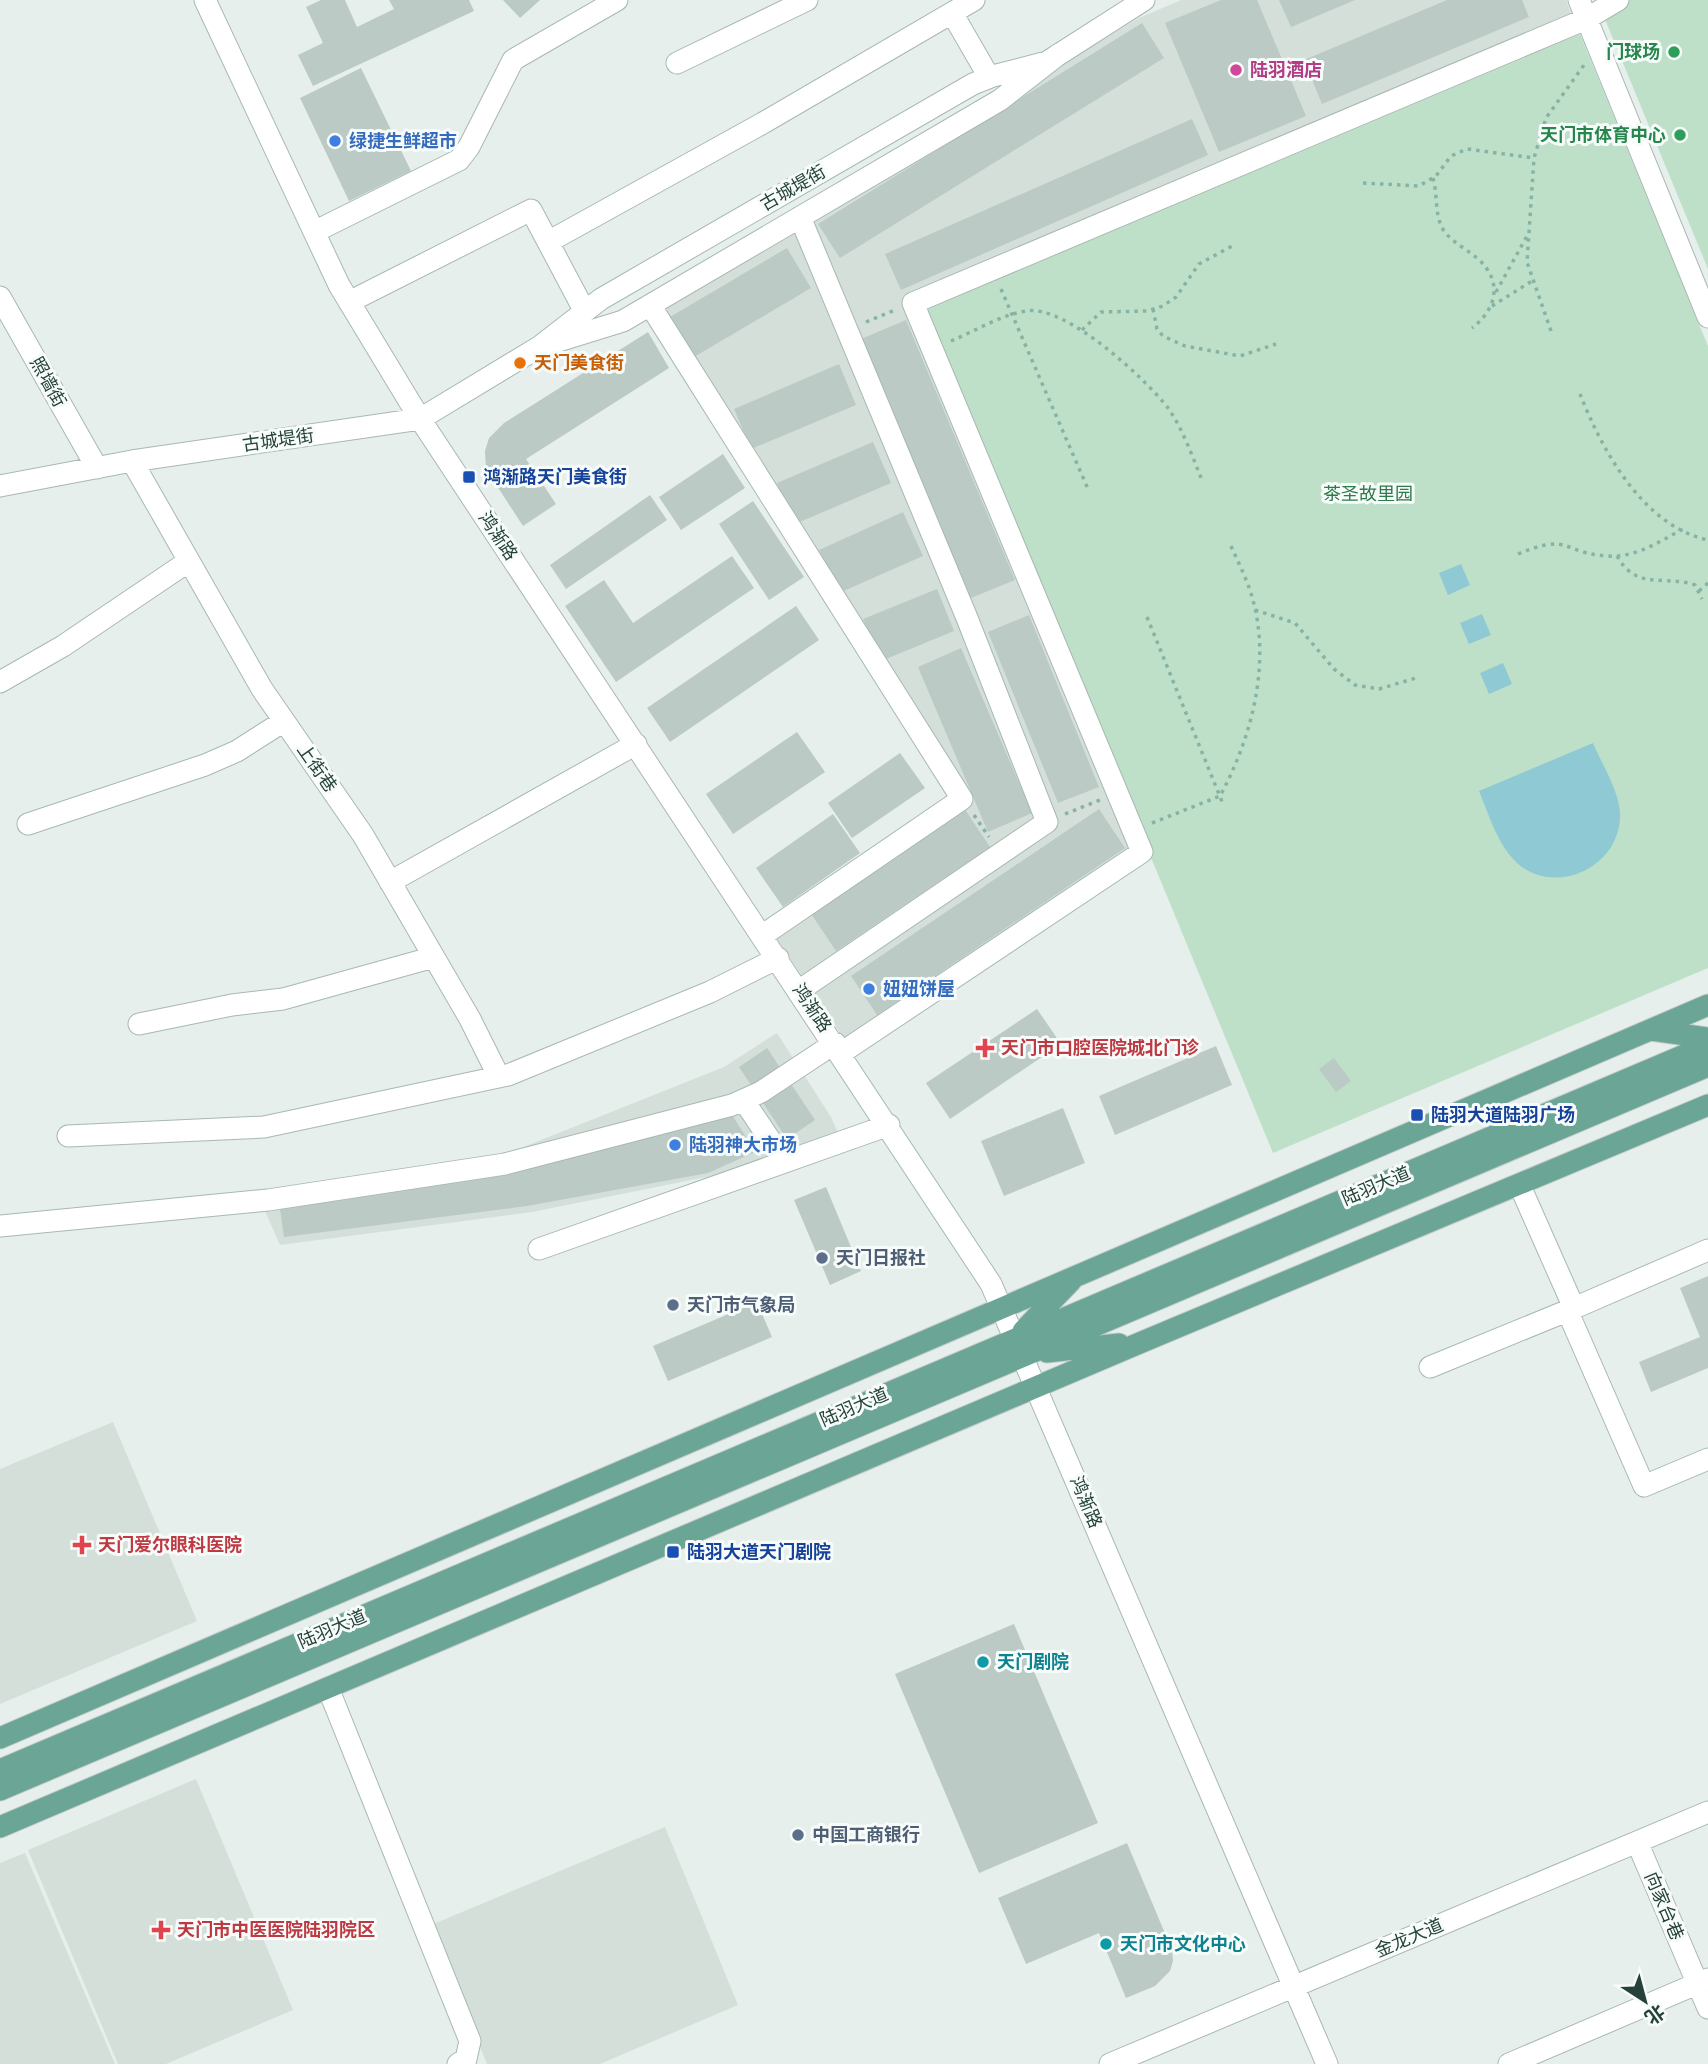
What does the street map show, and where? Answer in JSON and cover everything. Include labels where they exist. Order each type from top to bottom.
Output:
[{"type":"main road","points":[[0,1738],[1708,1005]]},
{"type":"main road","points":[[1650,1030],[1708,1038]]},
{"type":"main road","name":"陆羽大道","points":[[0,1790],[1708,1045]]},
{"type":"main road","name":"陆羽大道","points":[[0,1770],[1020,1347],[1708,1066]]},
{"type":"main road","points":[[0,1827],[1037,1386],[1708,1105]]},
{"type":"main road","points":[[1020,1347],[1077,1274]]},
{"type":"main road","points":[[1020,1347],[1142,1342]]},
{"type":"street","name":"鸿渐路","points":[[205,0],[349,302],[421,419],[979,1262],[1037,1386],[1327,2064]]},
{"type":"street","points":[[314,232],[458,160],[469,147],[513,60],[617,0]]},
{"type":"street","points":[[677,63],[807,0]]},
{"type":"street","points":[[548,242],[763,123],[974,0]]},
{"type":"street","name":"古城堤街","points":[[0,486],[132,461],[421,419],[540,347],[584,310],[989,77],[1047,62],[1144,0]]},
{"type":"street","points":[[0,1226],[268,1200],[505,1164],[744,1101],[838,1048],[1142,852],[913,303],[1582,9],[1618,0]]},
{"type":"street","points":[[1582,9],[1708,317]]},
{"type":"street","points":[[952,13],[989,77]]},
{"type":"street","name":"古城堤街","points":[[540,347],[612,326],[650,305],[1000,100],[1059,54]]},
{"type":"street","points":[[349,302],[531,210],[584,310]]},
{"type":"street","points":[[800,217],[1047,822],[800,990]]},
{"type":"street","name":"照墙街","points":[[0,297],[97,468]]},
{"type":"street","points":[[650,305],[962,799],[763,935]]},
{"type":"street","name":"上街巷","points":[[132,461],[262,689],[363,835],[434,957],[499,1077]]},
{"type":"street","points":[[0,682],[63,646],[189,561]]},
{"type":"street","points":[[28,824],[205,765],[237,751],[284,721]]},
{"type":"street","points":[[390,882],[636,744]]},
{"type":"street","points":[[139,1024],[232,1005],[282,999],[434,957]]},
{"type":"street","points":[[68,1136],[264,1127],[499,1077],[710,992],[779,958]]},
{"type":"street","points":[[744,1101],[785,1162]]},
{"type":"street","points":[[539,1250],[889,1125]]},
{"type":"street","points":[[1520,1186],[1644,1486],[1708,1459]]},
{"type":"street","points":[[1430,1367],[1708,1251]]},
{"type":"street","points":[[328,1688],[470,2041],[466,2059],[458,2064]]},
{"type":"street","name":"金龙大道","points":[[1110,2064],[1708,1812]]},
{"type":"street","name":"向家台巷","points":[[1637,1842],[1703,1981],[1708,2008]]},
{"type":"street","points":[[1509,2064],[1703,1981]]},
{"type":"path","points":[[1551,331],[1527,262],[1534,158],[1546,118],[1598,47]]},
{"type":"path","points":[[1363,183],[1408,187],[1433,178],[1451,156],[1467,149],[1492,150],[1534,158]]},
{"type":"path","points":[[1433,178],[1440,223],[1454,242],[1481,262],[1493,281],[1496,292]]},
{"type":"path","points":[[1491,307],[1496,292],[1528,234]]},
{"type":"path","points":[[1082,330],[1101,312],[1153,309],[1176,297],[1199,264],[1234,245]]},
{"type":"path","points":[[992,270],[1088,489]]},
{"type":"path","points":[[1472,328],[1491,307],[1532,281]]},
{"type":"path","points":[[848,330],[913,303]]},
{"type":"path","points":[[1153,309],[1157,328],[1163,336],[1185,346],[1240,356],[1276,344]]},
{"type":"path","points":[[933,349],[1012,315],[1026,311],[1050,313],[1082,330],[1167,407],[1202,480]]},
{"type":"path","points":[[1580,394],[1604,450],[1628,483],[1659,514],[1708,540]]},
{"type":"path","points":[[1518,554],[1548,542],[1561,542],[1591,553],[1617,555],[1644,549],[1683,529]]},
{"type":"path","points":[[1133,831],[1220,796],[1238,758],[1254,705],[1259,654],[1255,610],[1230,544]]},
{"type":"path","points":[[1617,555],[1623,567],[1635,577],[1689,583],[1699,591],[1702,599]]},
{"type":"path","points":[[1699,591],[1708,583]]},
{"type":"path","points":[[1255,610],[1295,623],[1334,669],[1355,685],[1379,689],[1416,678]]},
{"type":"path","points":[[1147,617],[1223,804]]},
{"type":"path","points":[[1047,822],[1118,793]]},
{"type":"path","points":[[962,799],[1001,853]]},
{"type":"shaded area","points":[[1181,0],[1566,0],[1573,18],[907,297],[1138,849],[847,1043],[767,924],[952,799],[647,318],[1139,18]]},
{"type":"shaded area","name":"陆羽神大市场","points":[[777,1033],[831,1117],[840,1137],[761,1166],[532,1212],[280,1245],[257,1193],[511,1152],[724,1067]]},
{"type":"shaded area","name":"天门爱尔眼科医院","points":[[113,1422],[197,1621],[0,1704],[0,1469]]},
{"type":"shaded area","name":"天门市中医医院陆羽院区","points":[[196,1779],[293,2010],[166,2064],[118,2064],[28,1850]]},
{"type":"shaded area","points":[[665,1827],[738,2005],[600,2064],[487,2064],[431,1925]]},
{"type":"shaded area","points":[[25,1853],[115,2064],[0,2064],[0,1863]]},
{"type":"green space","name":"天门市体育中心","points":[[1597,0],[1708,0],[1708,269]]},
{"type":"green space","name":"茶圣故里园","points":[[1580,34],[1708,346],[1708,968],[1273,1153],[925,310]]},
{"type":"water","points":[[1461,564],[1470,585],[1448,595],[1439,573]]},
{"type":"water","points":[[1482,614],[1491,635],[1469,644],[1460,623]]},
{"type":"water","points":[[1503,663],[1512,684],[1489,694],[1480,673]]},
{"type":"water","points":[[1593,743],[1618,800],[1620,819],[1616,837],[1608,852],[1596,864],[1581,872],[1564,877],[1547,877],[1531,872],[1509,854],[1494,828],[1479,791]]},
{"type":"building","points":[[321,0],[345,0],[357,27],[394,9],[389,0],[469,0],[474,11],[313,86],[298,55],[323,43],[306,7]]},
{"type":"building","points":[[503,0],[540,0],[520,18]]},
{"type":"building","name":"陆羽酒店","points":[[1221,0],[1257,0],[1306,116],[1219,152],[1165,23]]},
{"type":"building","points":[[1279,0],[1355,0],[1291,27]]},
{"type":"building","points":[[1447,0],[1522,0],[1529,17],[1322,104],[1304,60]]},
{"type":"building","points":[[1142,23],[1164,58],[840,258],[818,224]]},
{"type":"building","points":[[361,68],[411,171],[349,201],[300,98]]},
{"type":"building","points":[[1192,119],[1208,155],[901,290],[885,254]]},
{"type":"building","points":[[787,248],[811,288],[694,357],[670,317]]},
{"type":"building","points":[[906,320],[1015,580],[971,598],[861,339]]},
{"type":"building","points":[[648,332],[669,368],[526,459],[556,504],[523,526],[486,469],[485,451],[489,438],[504,423]]},
{"type":"building","points":[[839,364],[856,405],[751,449],[734,409]]},
{"type":"building","points":[[873,442],[891,483],[795,524],[777,483]]},
{"type":"building","points":[[723,454],[745,488],[681,530],[659,497]]},
{"type":"building","points":[[650,495],[667,520],[566,589],[550,565]]},
{"type":"building","points":[[753,501],[804,577],[769,600],[719,524]]},
{"type":"building","points":[[903,512],[923,556],[839,593],[819,550]]},
{"type":"building","points":[[732,556],[754,588],[616,682],[565,606],[604,580],[633,623]]},
{"type":"building","points":[[937,589],[954,631],[881,661],[863,619]]},
{"type":"building","points":[[796,606],[819,640],[670,742],[647,708]]},
{"type":"building","points":[[1029,615],[1099,787],[1058,803],[988,632]]},
{"type":"building","points":[[961,648],[1032,813],[988,832],[918,667]]},
{"type":"building","points":[[797,732],[825,772],[733,834],[706,794]]},
{"type":"building","points":[[900,753],[925,788],[852,838],[828,803]]},
{"type":"building","points":[[964,808],[990,847],[836,951],[810,912]]},
{"type":"building","points":[[1099,809],[1125,848],[877,1015],[851,976]]},
{"type":"building","points":[[833,814],[860,853],[783,907],[756,868]]},
{"type":"building","points":[[1037,1009],[1061,1044],[950,1119],[926,1083]]},
{"type":"building","points":[[1216,1046],[1232,1085],[1115,1135],[1099,1096]]},
{"type":"building","points":[[767,1048],[815,1120],[787,1139],[739,1067]]},
{"type":"building","points":[[1334,1058],[1351,1081],[1336,1092],[1319,1069]]},
{"type":"building","points":[[1063,1108],[1085,1163],[1004,1196],[981,1141]]},
{"type":"building","points":[[731,1113],[755,1152],[708,1173],[527,1206],[284,1237],[280,1209],[489,1177]]},
{"type":"building","points":[[826,1187],[861,1271],[830,1285],[794,1200]]},
{"type":"building","points":[[1708,1276],[1708,1368],[1651,1392],[1639,1362],[1700,1337],[1680,1288]]},
{"type":"building","points":[[757,1302],[772,1337],[668,1381],[653,1346]]},
{"type":"building","points":[[1014,1624],[1098,1823],[979,1873],[895,1674]]},
{"type":"building","points":[[1127,1843],[1172,1950],[1170,1971],[1155,1986],[1126,1998],[1099,1933],[1026,1964],[998,1898]]},
{"type":"place","name":"门球场","points":[[1674,52]]},
{"type":"place","name":"陆羽酒店","points":[[1236,70]]},
{"type":"place","name":"天门市体育中心","points":[[1680,135]]},
{"type":"place","name":"绿捷生鲜超市","points":[[335,141]]},
{"type":"place","name":"天门美食街","points":[[520,363]]},
{"type":"place","name":"鸿渐路天门美食街","points":[[469,477]]},
{"type":"place","name":"妞妞饼屋","points":[[869,989]]},
{"type":"place","name":"天门市口腔医院城北门诊","points":[[985,1048]]},
{"type":"place","name":"陆羽大道陆羽广场","points":[[1417,1115]]},
{"type":"place","name":"陆羽神大市场","points":[[675,1145]]},
{"type":"place","name":"天门日报社","points":[[822,1258]]},
{"type":"place","name":"天门市气象局","points":[[673,1305]]},
{"type":"place","name":"天门爱尔眼科医院","points":[[82,1545]]},
{"type":"place","name":"陆羽大道天门剧院","points":[[673,1552]]},
{"type":"place","name":"天门剧院","points":[[983,1662]]},
{"type":"place","name":"中国工商银行","points":[[798,1835]]},
{"type":"place","name":"天门市中医医院陆羽院区","points":[[161,1930]]},
{"type":"place","name":"天门市文化中心","points":[[1106,1944]]}]
